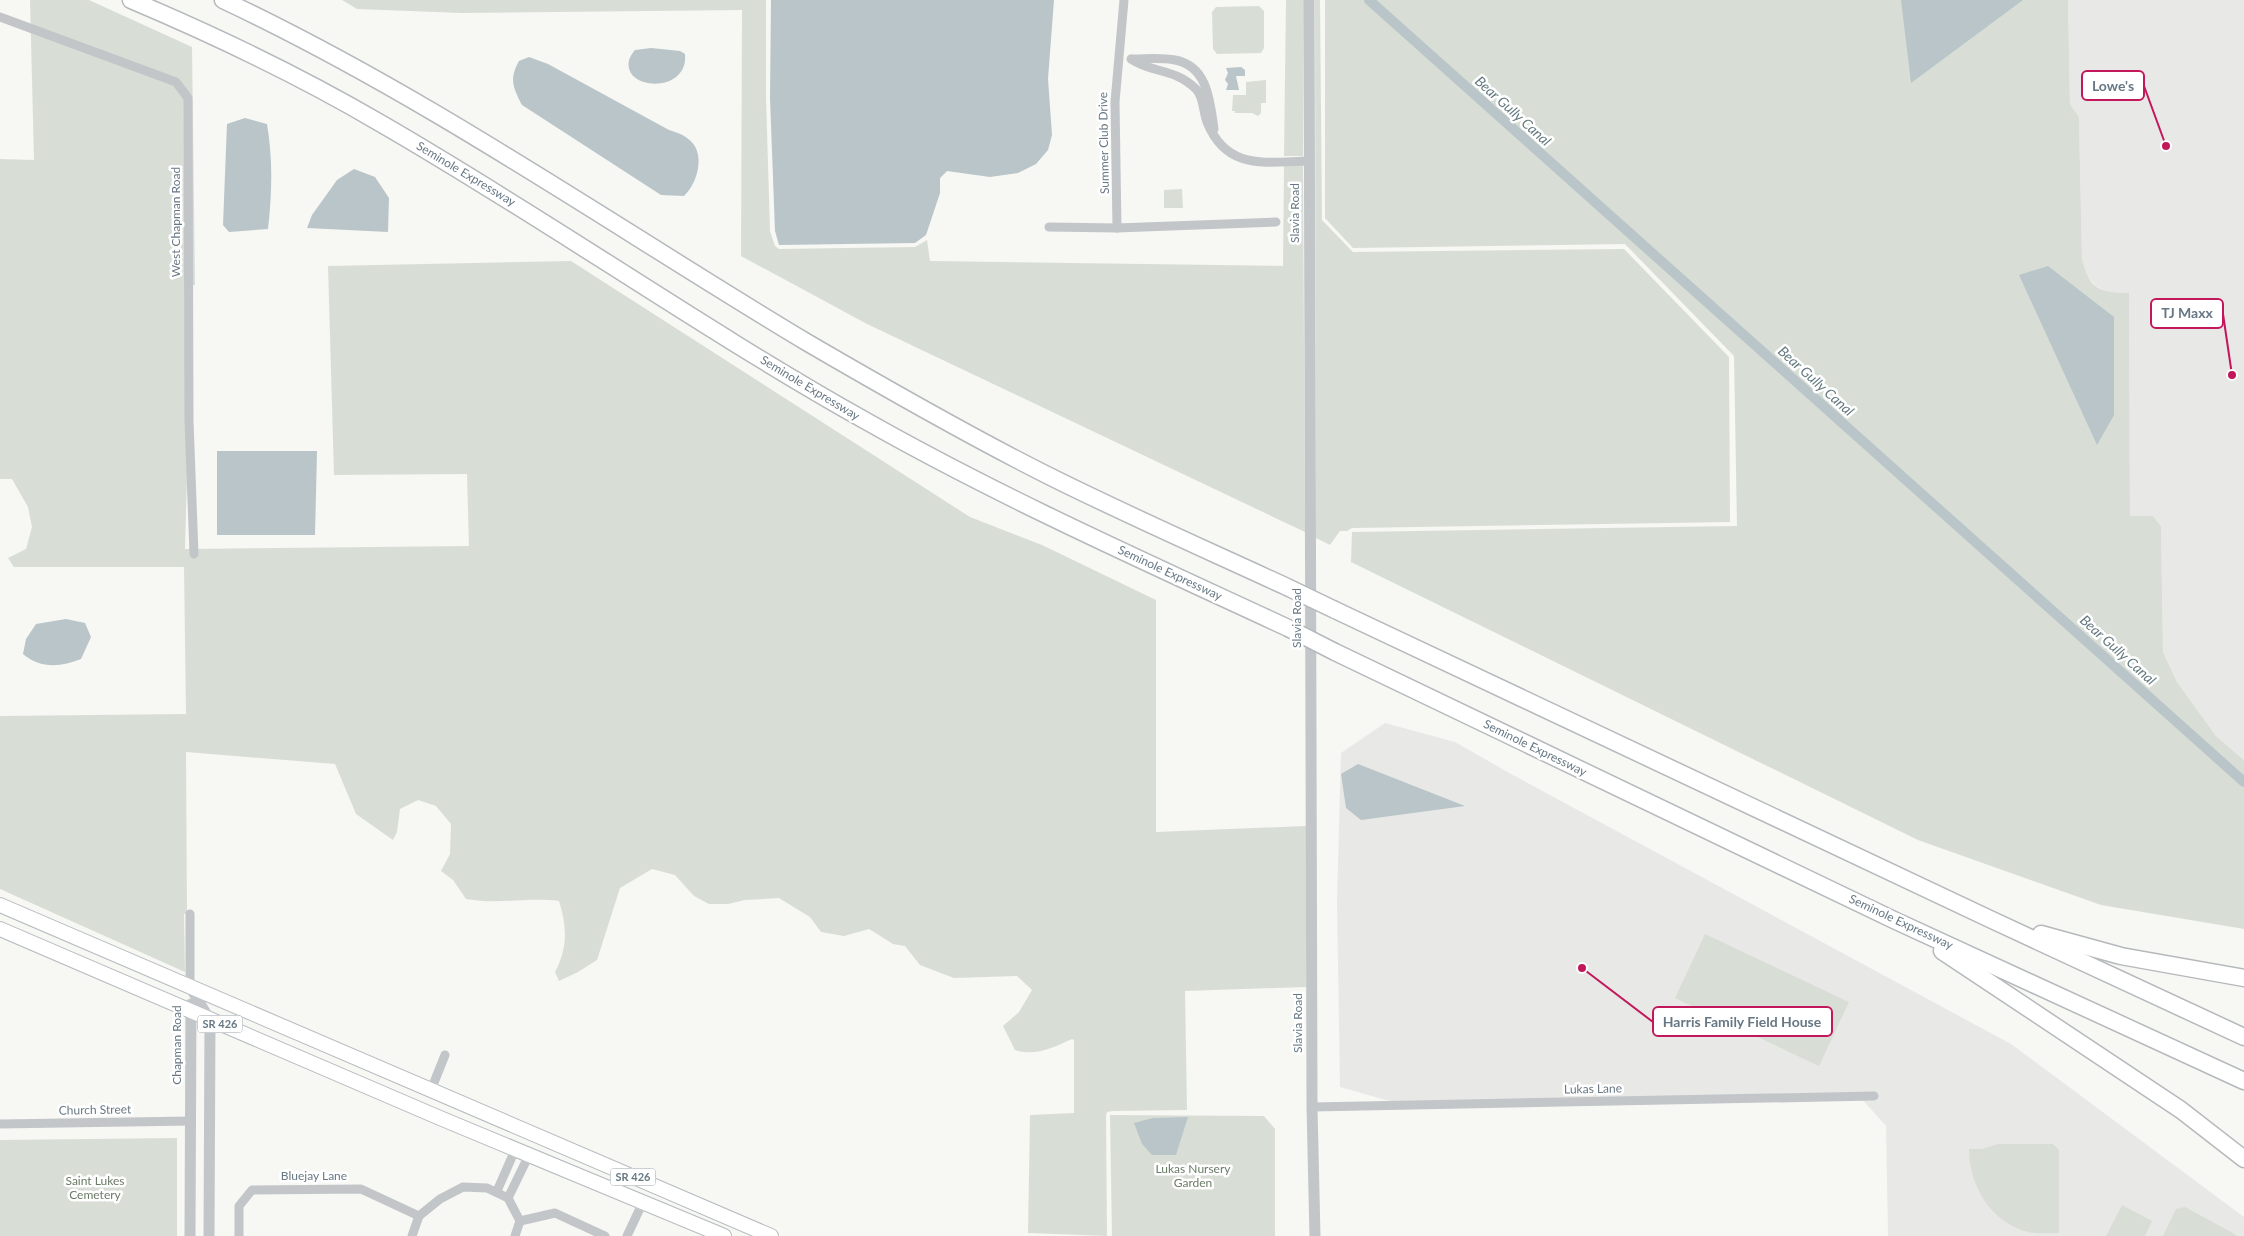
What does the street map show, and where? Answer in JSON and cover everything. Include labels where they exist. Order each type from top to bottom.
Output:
[{"type":"highway","name":"Seminole Expressway","points":[[131,0],[274,65],[378,121],[864,420],[961,472],[1053,518],[1288,628],[1896,921],[2244,1081]]},
{"type":"highway","points":[[223,0],[350,63],[436,112],[805,341],[902,397],[1048,475],[2244,1037]]},
{"type":"highway","points":[[1992,920],[2121,956],[2244,978]]},
{"type":"highway","points":[[1896,921],[2173,1104],[2244,1159]]},
{"type":"main road","name":"SR 426","points":[[0,905],[771,1236]]},
{"type":"main road","name":"SR 426","points":[[0,929],[515,1150],[724,1236]]},
{"type":"street","name":"Summer Club Drive","points":[[1117,228],[1115,102],[1124,0]]},
{"type":"street","name":"Slavia Road","points":[[1310,0],[1308,160],[1312,1107],[1315,1236]]},
{"type":"street","name":"West Chapman Road","points":[[0,17],[176,82],[188,98],[189,421],[194,554]]},
{"type":"street","points":[[1119,59],[1176,60],[1199,73],[1211,104],[1214,134]]},
{"type":"street","points":[[1131,59],[1139,65],[1174,74],[1188,82],[1199,92],[1207,122],[1214,134],[1238,158],[1258,163],[1308,160]]},
{"type":"street","points":[[1049,227],[1117,228],[1276,222]]},
{"type":"street","points":[[190,914],[190,987]]},
{"type":"street","name":"Chapman Road","points":[[190,987],[190,1236]]},
{"type":"street","name":"Chapman Road","points":[[190,987],[210,1020]]},
{"type":"street","points":[[209,1236],[210,1020]]},
{"type":"street","points":[[431,1090],[445,1055]]},
{"type":"street","name":"Lukas Lane","points":[[1312,1107],[1874,1096]]},
{"type":"street","name":"Church Street","points":[[0,1124],[191,1121]]},
{"type":"street","points":[[497,1192],[515,1150]]},
{"type":"street","points":[[508,1198],[529,1155]]},
{"type":"street","points":[[412,1236],[419,1216],[440,1199],[463,1187],[487,1188],[508,1198],[520,1221],[516,1236]]},
{"type":"street","name":"Bluejay Lane","points":[[239,1236],[239,1206],[252,1190],[361,1189],[419,1216]]},
{"type":"street","points":[[627,1236],[643,1202]]},
{"type":"street","points":[[520,1221],[555,1214],[605,1236]]},
{"type":"shaded area","points":[[771,0],[1054,0],[1048,79],[1052,135],[1048,150],[1036,164],[1018,173],[990,177],[947,171],[940,178],[940,193],[926,235],[915,243],[779,245],[775,231],[770,98]]},
{"type":"shaded area","points":[[1901,0],[2023,0],[1911,83]]},
{"type":"shaded area","points":[[2068,0],[2244,0],[2244,760],[2216,736],[2177,682],[2163,652],[2161,526],[2153,516],[2130,517],[2129,293],[2108,293],[2096,286],[2086,275],[2082,259],[2079,117],[2070,104]]},
{"type":"shaded area","points":[[651,48],[680,51],[685,54],[683,67],[677,76],[667,82],[656,84],[635,78],[630,70],[629,60],[631,56],[635,50]]},
{"type":"shaded area","points":[[529,57],[548,64],[687,138],[697,151],[699,159],[693,183],[684,196],[661,195],[522,105],[514,88],[513,78],[519,61]]},
{"type":"shaded area","points":[[1241,67],[1245,70],[1245,76],[1236,76],[1239,90],[1226,90],[1228,84],[1225,80],[1228,73],[1226,68]]},
{"type":"shaded area","points":[[245,118],[267,124],[271,177],[268,229],[229,232],[223,225],[227,124]]},
{"type":"shaded area","points":[[354,169],[375,177],[389,198],[388,232],[307,228],[312,215],[337,180]]},
{"type":"shaded area","points":[[2048,266],[2114,317],[2114,415],[2097,445],[2019,275]]},
{"type":"shaded area","points":[[217,451],[317,451],[315,535],[217,535]]},
{"type":"shaded area","points":[[66,619],[85,623],[91,637],[81,659],[66,664],[51,665],[36,662],[23,654],[26,639],[36,624]]},
{"type":"shaded area","points":[[1385,723],[1455,742],[2011,1044],[2244,1217],[2244,1236],[1888,1236],[1886,1126],[1860,1097],[1404,1105],[1340,1087],[1337,902],[1341,753]]},
{"type":"shaded area","points":[[1358,764],[1465,806],[1361,820],[1346,808],[1341,774]]},
{"type":"shaded area","points":[[1188,1117],[1176,1155],[1152,1155],[1142,1144],[1134,1123],[1153,1118]]},
{"type":"green space","points":[[30,0],[89,0],[192,47],[195,285],[184,285],[187,475],[185,549],[469,546],[467,474],[334,475],[328,266],[571,261],[970,517],[1042,545],[1156,600],[1156,832],[1306,826],[1306,987],[1185,991],[1187,1110],[1107,1112],[1107,1236],[1028,1233],[1030,1115],[1074,1113],[1074,1040],[1072,1039],[1037,1052],[1022,1052],[1015,1050],[1003,1026],[1019,1012],[1032,990],[1017,976],[954,978],[920,965],[905,946],[893,944],[869,929],[844,936],[821,932],[810,917],[779,898],[745,900],[728,904],[709,904],[694,896],[675,875],[652,869],[620,888],[597,960],[559,981],[555,972],[562,954],[565,928],[559,901],[478,901],[466,899],[453,880],[441,871],[450,854],[451,824],[436,806],[418,800],[400,809],[397,832],[393,840],[356,814],[335,764],[186,752],[187,914],[184,914],[185,972],[0,889],[0,716],[186,714],[184,567],[14,567],[8,558],[26,549],[32,527],[28,507],[12,479],[0,479],[0,159],[34,160]]},
{"type":"green space","points":[[342,0],[766,0],[766,98],[770,231],[775,246],[779,249],[915,247],[927,240],[930,261],[1283,266],[1284,166],[1303,165],[1305,532],[867,324],[741,256],[742,10],[462,13],[357,9]]},
{"type":"green space","points":[[1286,0],[1304,0],[1303,156],[1284,156]]},
{"type":"green space","points":[[1315,0],[1320,0],[1322,220],[1353,252],[1624,249],[1729,357],[1730,522],[1352,528],[1347,531],[1340,531],[1330,545],[1316,538]]},
{"type":"green space","points":[[1325,0],[2068,0],[2070,104],[2079,117],[2082,259],[2088,277],[2097,287],[2110,292],[2129,293],[2130,516],[2153,516],[2161,526],[2163,652],[2177,682],[2216,736],[2244,760],[2244,929],[2101,905],[1918,840],[1351,562],[1352,532],[1737,526],[1734,356],[1625,244],[1353,248],[1325,218]]},
{"type":"green space","points":[[1259,6],[1264,11],[1264,48],[1261,53],[1217,54],[1213,49],[1212,12],[1216,7]]},
{"type":"green space","points":[[1266,80],[1266,103],[1261,103],[1261,113],[1258,116],[1252,113],[1235,113],[1235,111],[1232,111],[1233,95],[1246,95],[1246,82]]},
{"type":"green space","points":[[1182,189],[1183,208],[1164,208],[1164,190]]},
{"type":"green space","points":[[1705,934],[1849,1002],[1819,1066],[1675,998]]},
{"type":"green space","name":"Lukas Nursery Garden","points":[[1110,1115],[1264,1116],[1275,1129],[1275,1236],[1112,1236]]},
{"type":"green space","name":"Saint Lukes Cemetery","points":[[177,1138],[177,1236],[0,1236],[0,1140]]},
{"type":"green space","points":[[1998,1144],[2053,1144],[2059,1150],[2059,1233],[2032,1233],[2015,1227],[2003,1220],[1985,1201],[1973,1176],[1969,1149],[1982,1149]]},
{"type":"green space","points":[[2122,1205],[2152,1221],[2145,1236],[2106,1236]]},
{"type":"green space","points":[[2185,1207],[2237,1236],[2163,1236],[2176,1209]]},
{"type":"waterway","name":"Bear Gully Canal","points":[[1369,0],[2244,782]]},
{"type":"place","name":"Lowe's","points":[[2166,146]]},
{"type":"place","name":"TJ Maxx","points":[[2232,375]]},
{"type":"place","name":"Harris Family Field House","points":[[1582,968]]}]
